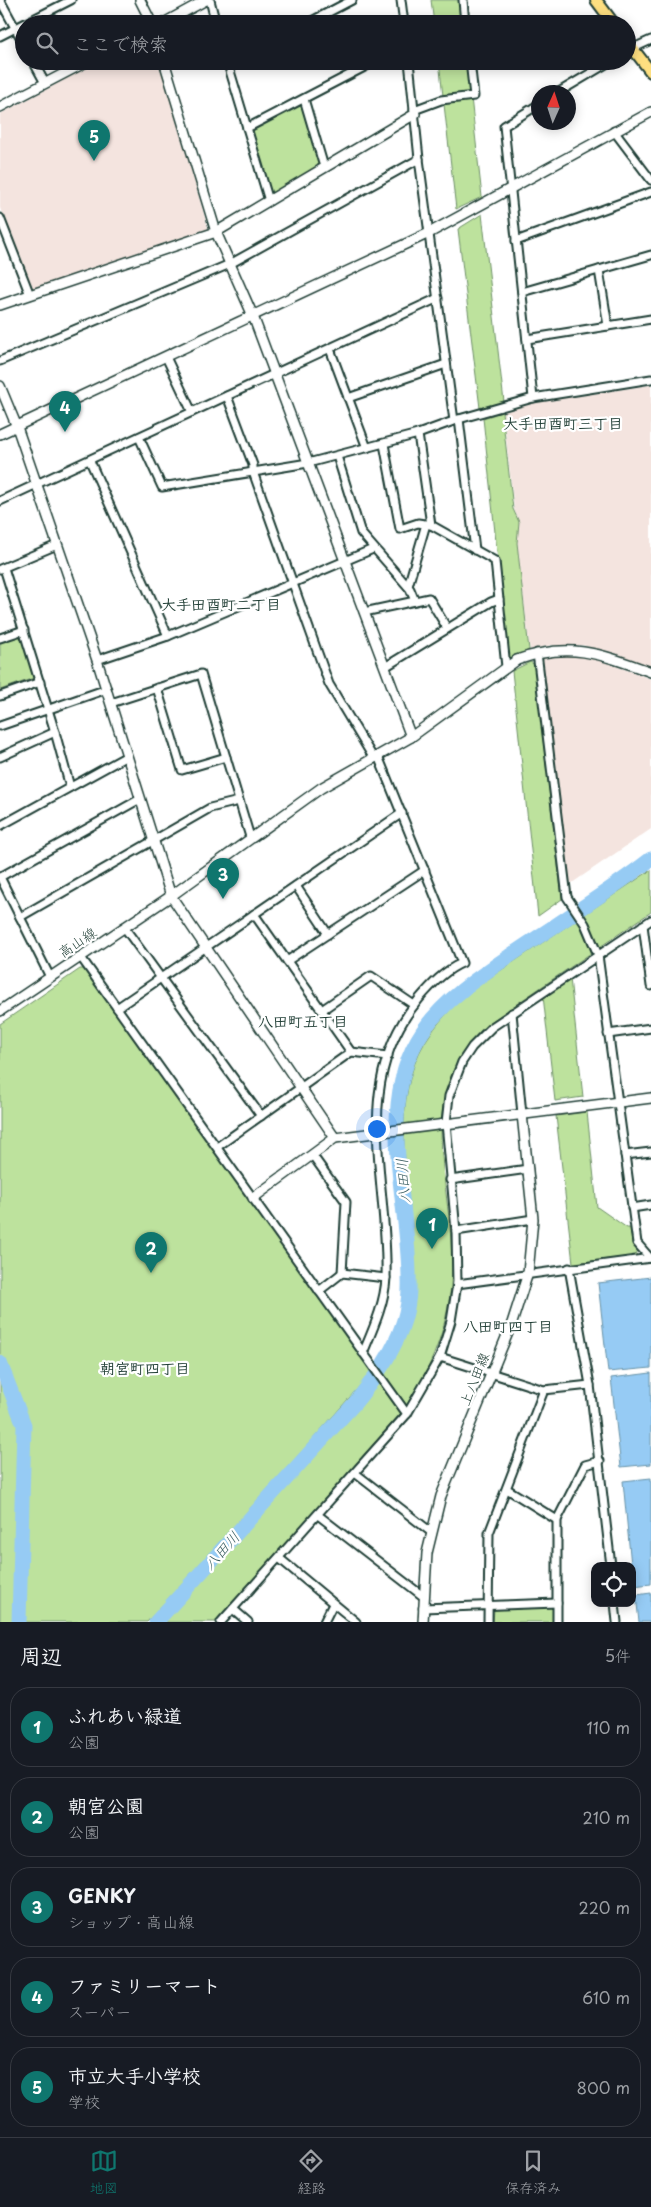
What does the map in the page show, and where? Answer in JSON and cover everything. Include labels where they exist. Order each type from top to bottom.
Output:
[{"type":"main road","points":[[596,0],[607,15]]},
{"type":"main road","points":[[636,55],[651,72]]},
{"type":"street","points":[[0,0],[15,28],[0,36]]},
{"type":"street","points":[[41,15],[71,0]]},
{"type":"street","points":[[140,0],[148,15]]},
{"type":"street","points":[[178,15],[206,0]]},
{"type":"street","points":[[210,0],[214,15]]},
{"type":"street","points":[[323,15],[352,0]]},
{"type":"street","points":[[401,0],[403,15]]},
{"type":"street","points":[[463,0],[464,15]]},
{"type":"street","points":[[636,45],[651,40]]},
{"type":"street","points":[[38,70],[45,84]]},
{"type":"street","points":[[0,107],[71,70]]},
{"type":"street","points":[[167,70],[216,232],[253,316],[411,737]]},
{"type":"street","points":[[232,70],[269,201]]},
{"type":"street","points":[[248,128],[359,70]]},
{"type":"street","points":[[410,70],[428,233],[475,550]]},
{"type":"street","points":[[0,305],[216,232],[414,112],[441,100],[474,96],[471,70]]},
{"type":"street","points":[[571,85],[595,70]]},
{"type":"street","points":[[304,99],[324,168]]},
{"type":"street","points":[[531,109],[504,126],[533,398]]},
{"type":"street","points":[[0,434],[428,233],[651,112]]},
{"type":"street","points":[[614,131],[651,180]]},
{"type":"street","points":[[0,361],[230,264],[419,159]]},
{"type":"street","points":[[516,241],[651,192]]},
{"type":"street","points":[[0,218],[30,295]]},
{"type":"street","points":[[522,292],[651,254]]},
{"type":"street","points":[[599,270],[608,326]]},
{"type":"street","points":[[0,501],[90,461],[438,298]]},
{"type":"street","points":[[526,339],[651,319]]},
{"type":"street","points":[[330,349],[367,448]]},
{"type":"street","points":[[166,357],[192,412]]},
{"type":"street","points":[[348,398],[446,364]]},
{"type":"street","points":[[139,437],[162,487],[308,463],[384,444],[456,420],[533,398],[651,379]]},
{"type":"street","points":[[0,386],[37,485],[97,660],[171,896],[335,1138]]},
{"type":"street","points":[[227,396],[329,684],[376,757],[402,814],[462,963],[440,977],[414,1005],[394,1038],[388,1056],[378,1099],[377,1132],[386,1278],[379,1314],[363,1352]]},
{"type":"street","points":[[408,586],[429,525],[418,434]]},
{"type":"street","points":[[384,444],[400,530],[418,524],[429,525],[496,561],[506,667]]},
{"type":"street","points":[[337,456],[361,533],[373,549],[408,586],[415,601]]},
{"type":"street","points":[[90,461],[168,636]]},
{"type":"street","points":[[57,545],[2,568],[24,630],[70,787]]},
{"type":"street","points":[[97,660],[168,636],[373,549]]},
{"type":"street","points":[[364,612],[429,598],[447,628]]},
{"type":"street","points":[[385,667],[447,628],[499,599]]},
{"type":"street","points":[[0,638],[24,630]]},
{"type":"street","name":"高山線","points":[[0,1011],[171,896],[250,837],[321,788],[411,737],[518,660],[537,653],[560,649],[584,650],[606,655],[651,672]]},
{"type":"street","points":[[537,653],[567,897],[586,924],[598,955],[637,1243],[650,1258]]},
{"type":"street","points":[[111,703],[201,674],[250,837]]},
{"type":"street","points":[[0,696],[40,682]]},
{"type":"street","points":[[157,688],[182,770],[226,758]]},
{"type":"street","points":[[0,726],[106,689]]},
{"type":"street","points":[[0,757],[55,732]]},
{"type":"street","points":[[0,826],[126,756]]},
{"type":"street","points":[[50,977],[0,877],[140,799]]},
{"type":"street","points":[[20,917],[210,808],[239,801]]},
{"type":"street","points":[[117,1008],[402,814]]},
{"type":"street","points":[[287,961],[425,870]]},
{"type":"street","points":[[296,886],[328,934]]},
{"type":"street","points":[[254,914],[351,1052]]},
{"type":"street","points":[[221,1622],[407,1414],[440,1357],[451,1321],[457,1284],[456,1231],[446,1123],[449,1096],[462,1062],[472,1047],[492,1027],[651,920]]},
{"type":"street","points":[[643,925],[651,986]]},
{"type":"street","points":[[124,927],[261,1116]]},
{"type":"street","points":[[80,956],[407,1414]]},
{"type":"street","points":[[322,1010],[370,976],[414,1005]]},
{"type":"street","points":[[512,1013],[522,1114]]},
{"type":"street","points":[[608,1034],[651,1028]]},
{"type":"street","points":[[217,1147],[351,1052],[388,1056]]},
{"type":"street","points":[[253,1198],[335,1138],[651,1098]]},
{"type":"street","name":"上八田線","points":[[423,1622],[431,1532],[441,1496],[512,1323],[528,1273],[533,1218],[522,1114]]},
{"type":"street","points":[[625,1155],[651,1152]]},
{"type":"street","points":[[312,1156],[346,1202],[342,1273]]},
{"type":"street","points":[[450,1180],[528,1169]]},
{"type":"street","points":[[632,1208],[651,1205]]},
{"type":"street","points":[[456,1231],[533,1218]]},
{"type":"street","points":[[457,1284],[650,1258]]},
{"type":"street","points":[[569,1268],[590,1385],[611,1562]]},
{"type":"street","points":[[319,1291],[342,1273],[386,1278]]},
{"type":"street","points":[[440,1357],[544,1390],[590,1385]]},
{"type":"street","points":[[488,1622],[489,1533],[544,1390]]},
{"type":"street","points":[[557,1622],[557,1520],[585,1465],[600,1462]]},
{"type":"street","points":[[355,1473],[431,1532]]},
{"type":"street","points":[[507,1489],[557,1520]]},
{"type":"street","points":[[318,1515],[424,1597]]},
{"type":"street","points":[[279,1558],[356,1622]]},
{"type":"street","points":[[423,1608],[557,1603]]},
{"type":"street","points":[[324,1622],[333,1604]]},
{"type":"street","points":[[616,1607],[618,1622]]},
{"type":"street","points":[[233,1609],[248,1622]]},
{"type":"shaded area","points":[[83,70],[162,70],[208,228],[207,231],[35,288],[30,286],[0,208],[0,114]]},
{"type":"shaded area","points":[[651,385],[651,667],[583,645],[551,645],[530,650],[517,543],[519,522],[514,509],[503,412],[533,403]]},
{"type":"shaded area","points":[[576,655],[602,661],[651,679],[651,829],[572,883],[567,880],[541,660],[551,656]]},
{"type":"green space","points":[[431,0],[459,0],[461,15],[433,15]]},
{"type":"green space","points":[[440,70],[468,70],[482,197],[456,209]]},
{"type":"green space","points":[[299,106],[302,108],[319,165],[317,168],[270,193],[252,133],[253,129]]},
{"type":"green space","points":[[482,214],[504,402],[480,408],[458,229]]},
{"type":"green space","points":[[502,412],[513,509],[519,522],[517,543],[529,650],[511,658],[508,656],[483,418]]},
{"type":"green space","points":[[22,634],[34,678],[0,690],[0,642]]},
{"type":"green space","points":[[530,662],[534,664],[562,899],[538,916],[512,671]]},
{"type":"green space","points":[[651,870],[651,912],[486,1025],[462,1054],[448,1085],[442,1116],[444,1181],[452,1250],[449,1301],[437,1347],[408,1405],[216,1622],[164,1622],[364,1397],[386,1368],[403,1335],[411,1310],[414,1285],[414,1260],[405,1161],[405,1111],[408,1087],[414,1064],[434,1028],[467,993]]},
{"type":"green space","points":[[80,969],[85,969],[372,1372],[147,1622],[0,1622],[0,1024]]},
{"type":"green space","points":[[570,978],[583,1097],[555,1101],[543,996]]},
{"type":"green space","points":[[587,1112],[597,1207],[627,1228],[630,1228],[632,1244],[638,1249],[636,1256],[573,1263],[556,1116]]},
{"type":"green space","points":[[550,1607],[553,1610],[553,1622],[493,1622],[494,1610]]},
{"type":"water","points":[[651,1277],[651,1368],[608,1372],[598,1283]]},
{"type":"water","points":[[651,1373],[651,1464],[621,1467],[611,1378]]},
{"type":"water","points":[[651,1478],[651,1584],[636,1586],[636,1562],[631,1562],[623,1481]]},
{"type":"water","points":[[651,1593],[651,1622],[639,1622],[636,1595]]},
{"type":"waterway","name":"八田川","points":[[156,1622],[354,1404],[383,1365],[398,1337],[404,1321],[409,1290],[397,1124],[400,1091],[408,1060],[423,1031],[441,1009],[475,980],[651,859]]},
{"type":"waterway","points":[[0,1363],[24,1425],[19,1622]]},
{"type":"place","name":"市立大手小学校","points":[[94,161]]},
{"type":"place","name":"ファミリーマート","points":[[65,432]]},
{"type":"place","name":"GENKY","points":[[223,899]]},
{"type":"place","name":"ふれあい緑道","points":[[432,1249]]},
{"type":"place","name":"朝宮公園","points":[[151,1273]]},
{"type":"district","name":"大手田酉町三丁目","points":[[563,422]]},
{"type":"district","name":"大手田酉町二丁目","points":[[221,603]]},
{"type":"district","name":"八田町五丁目","points":[[303,1020]]},
{"type":"district","name":"八田町四丁目","points":[[508,1325]]},
{"type":"district","name":"朝宮町四丁目","points":[[145,1367]]}]
